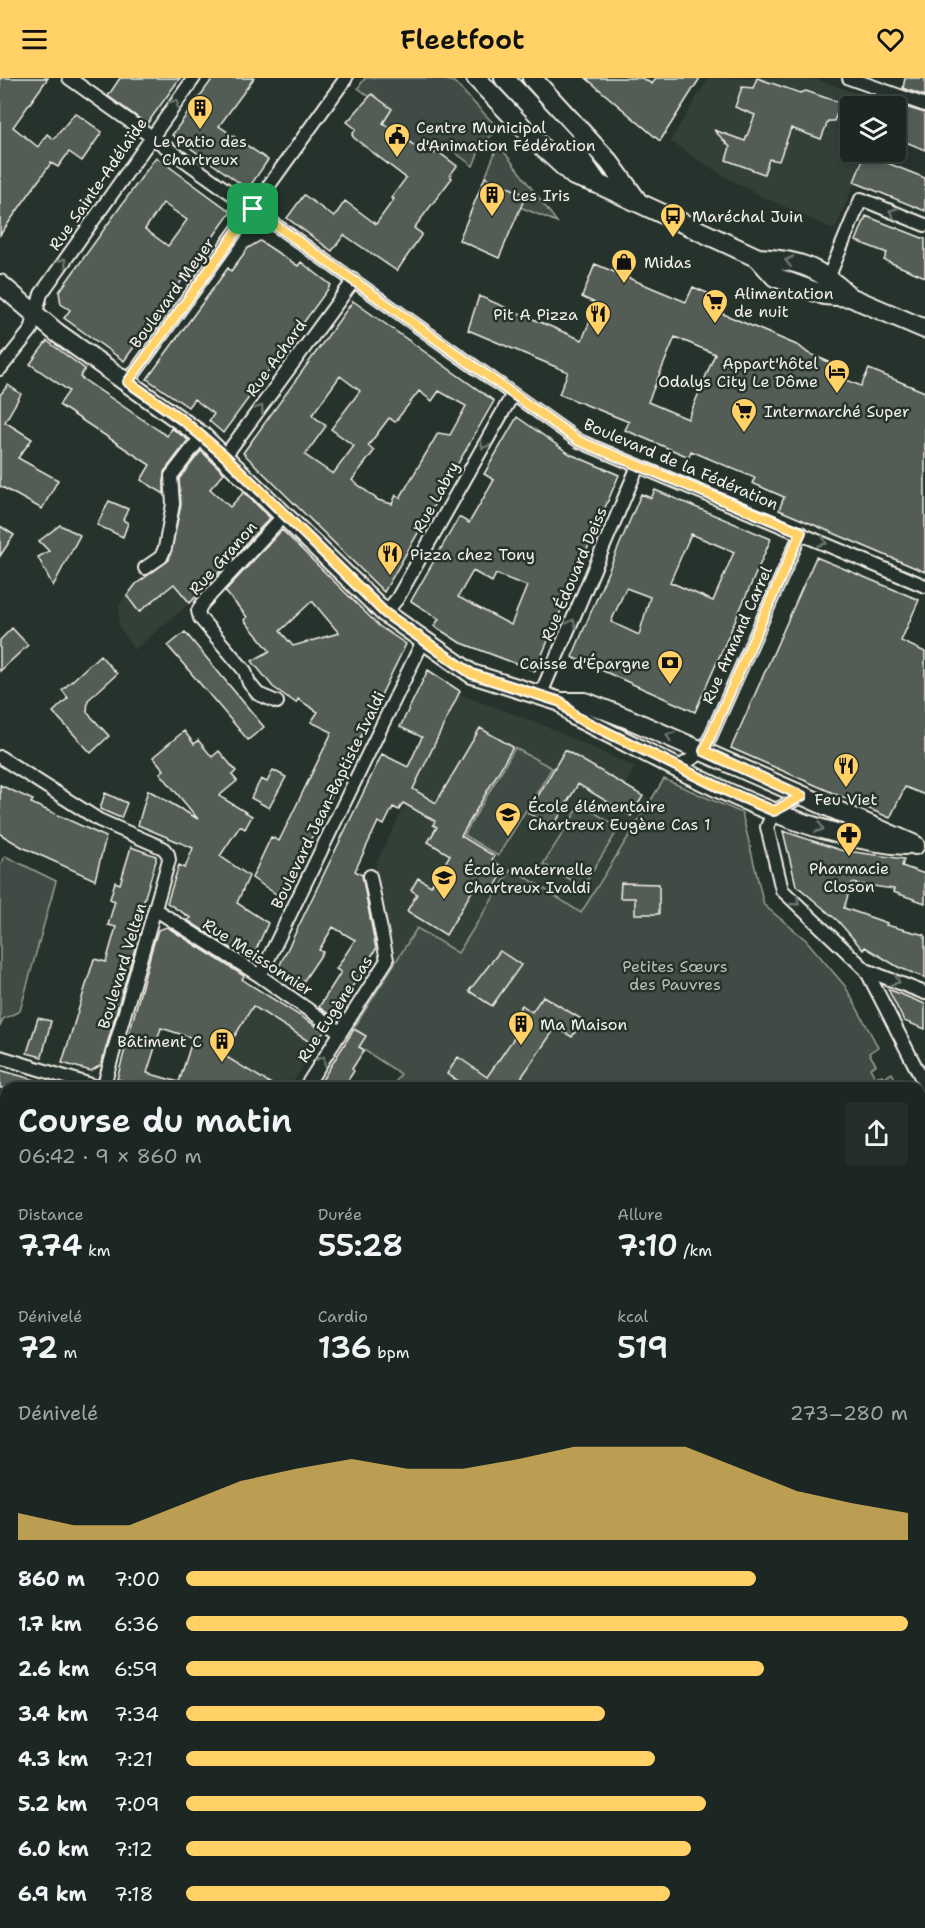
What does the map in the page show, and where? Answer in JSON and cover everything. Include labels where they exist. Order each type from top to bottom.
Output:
[{"type":"street","name":"Boulevard de la Fédération","points":[[69,78],[150,138],[579,441],[925,585]]},
{"type":"street","name":"Rue Sainte-Adélaïde","points":[[0,369],[30,330],[41,294],[194,78]]},
{"type":"street","name":"Boulevard Meyer","points":[[128,382],[346,78]]},
{"type":"street","points":[[476,78],[539,144],[574,176],[598,184],[758,258],[787,259],[828,276],[850,297]]},
{"type":"street","points":[[504,78],[582,161],[598,184]]},
{"type":"street","points":[[532,78],[610,163],[640,205]]},
{"type":"street","points":[[849,78],[925,105]]},
{"type":"street","points":[[828,276],[861,199],[925,225]]},
{"type":"street","points":[[758,258],[776,277],[824,295],[850,297],[925,329]]},
{"type":"street","name":"Rue Achard","points":[[225,456],[354,280]]},
{"type":"street","points":[[0,284],[56,332],[202,436],[385,613],[472,674],[561,702],[585,702],[704,751],[920,846]]},
{"type":"street","name":"Rue Labry","points":[[385,613],[397,599],[513,394]]},
{"type":"street","points":[[145,568],[161,556],[165,548],[173,504],[171,476],[202,436]]},
{"type":"street","name":"Rue Édouard Deiss","points":[[540,696],[638,466]]},
{"type":"street","name":"Rue Granon","points":[[277,702],[258,694],[249,683],[245,671],[200,618],[198,611],[284,515]]},
{"type":"street","name":"Rue Armand Carrel","points":[[704,751],[801,532]]},
{"type":"street","name":"Boulevard Jean-Baptiste Ivaldi","points":[[260,976],[424,639]]},
{"type":"street","points":[[561,702],[576,717],[774,811],[831,831],[880,843],[920,846]]},
{"type":"street","points":[[679,767],[704,751]]},
{"type":"street","name":"Boulevard Velten","points":[[0,757],[99,820],[163,848],[168,854],[169,861],[156,910],[104,1082]]},
{"type":"street","points":[[802,796],[774,811],[767,827],[782,890],[866,970],[924,1082]]},
{"type":"street","name":"Rue Eugène Cas","points":[[308,1082],[387,960],[370,876]]},
{"type":"street","name":"Rue Meissonnier","points":[[156,910],[260,976],[340,1032]]},
{"type":"street","points":[[866,970],[925,993]]},
{"type":"street","points":[[0,1057],[82,1082]]},
{"type":"shaded area","points":[[709,78],[813,78],[863,96],[840,96],[840,162],[863,162],[835,230],[761,196],[722,175],[670,141]]},
{"type":"shaded area","points":[[177,505],[232,558],[190,603],[134,650],[119,626],[119,606],[130,588],[158,564]]},
{"type":"shaded area","name":"École élémentaire Chartreux Eugène Cas 1","points":[[459,694],[538,723],[635,767],[625,786],[651,800],[581,913],[512,868],[458,953],[417,928],[394,964],[375,866]]},
{"type":"shaded area","points":[[257,989],[324,1032],[293,1082],[202,1082]]},
{"type":"green space","points":[[365,78],[438,78],[454,82],[499,129],[482,144],[473,166],[448,147],[441,155],[427,148],[424,153],[383,123],[390,112],[358,88]]},
{"type":"green space","points":[[502,149],[557,222],[520,207],[524,194],[485,178],[496,150]]},
{"type":"green space","points":[[515,748],[552,768],[498,856],[464,835]]},
{"type":"green space","name":"Petites Sœurs des Pauvres","points":[[664,779],[742,813],[764,905],[806,940],[845,986],[878,1047],[869,1053],[876,1065],[870,1068],[875,1077],[882,1075],[884,1078],[892,1073],[897,1082],[395,1082],[401,1074],[347,1039],[417,928],[458,953],[512,868],[581,913]]},
{"type":"green space","points":[[581,804],[619,828],[583,887],[543,864]]},
{"type":"green space","points":[[5,856],[56,881],[20,1011],[3,1019],[0,1027],[0,866]]},
{"type":"building","points":[[0,78],[48,78],[13,127],[38,147],[47,134],[54,139],[75,113],[102,132],[82,161],[69,152],[58,167],[51,163],[0,235]]},
{"type":"building","points":[[120,78],[180,78],[147,124],[108,96]]},
{"type":"building","name":"Le Patio des Chartreux","points":[[213,78],[254,78],[219,126],[268,160],[248,189],[172,135]]},
{"type":"building","points":[[586,78],[642,78],[652,84],[656,78],[700,78],[660,141]]},
{"type":"building","points":[[757,78],[800,93],[806,91],[840,103],[840,106],[834,121],[828,121],[821,139],[791,128],[779,161],[769,159],[764,174],[726,160],[730,147],[714,130],[745,141],[755,115],[735,107],[742,87],[753,88]]},
{"type":"building","points":[[905,78],[925,78],[925,96],[903,88]]},
{"type":"building","points":[[372,94],[392,109],[383,123],[422,151],[427,148],[434,154],[437,151],[457,166],[450,175],[452,178],[414,228],[422,234],[397,271],[344,235],[332,251],[287,218],[304,195],[334,217],[345,201],[376,224],[394,199],[391,198],[406,178],[354,138],[352,135],[356,129],[347,122]]},
{"type":"building","points":[[906,107],[925,113],[925,150],[906,142]]},
{"type":"building","points":[[156,157],[231,212],[124,361],[64,318],[70,310],[61,304],[59,292]],"holes":[[[163,203],[187,220],[168,246],[145,229]]]},
{"type":"building","points":[[862,162],[885,162],[925,178],[925,211],[854,182]]},
{"type":"building","name":"Les Iris","points":[[485,177],[526,195],[499,258],[459,240]]},
{"type":"building","points":[[866,216],[925,239],[925,277],[884,260],[887,253],[856,241]]},
{"type":"building","points":[[260,241],[298,266],[301,262],[331,285],[223,433],[209,421],[214,414],[194,399],[188,407],[147,379],[228,268],[231,271],[248,248]]},
{"type":"building","points":[[595,264],[686,302],[693,287],[719,298],[714,310],[799,346],[808,353],[829,362],[825,371],[861,386],[869,369],[925,392],[925,572],[779,510],[784,497],[752,483],[755,478],[691,451],[689,457],[625,430],[629,422],[559,394],[568,372],[468,330],[479,296],[582,340],[597,304],[582,297]],"holes":[[[675,337],[715,354],[688,419],[648,402]]]},
{"type":"building","points":[[353,301],[494,401],[384,592],[243,453]],"holes":[[[340,376],[360,391],[331,429],[354,446],[333,474],[305,455],[326,426],[312,415]],[[419,391],[432,401],[439,391],[466,406],[450,435],[438,433],[400,498],[396,495],[392,504],[378,500],[352,480],[374,451],[368,446],[389,418],[395,422]]]},
{"type":"building","points":[[47,341],[85,369],[80,377],[167,436],[171,428],[188,440],[164,472],[164,494],[141,480],[150,465],[59,405],[69,391],[30,364]]},
{"type":"building","points":[[8,385],[21,394],[5,422],[32,439],[18,458],[58,480],[42,509],[0,486],[0,395]]},
{"type":"building","points":[[517,417],[570,454],[619,475],[535,671],[459,642],[434,626],[439,619],[411,601],[459,517],[469,523],[494,480],[484,474]],"holes":[[[473,571],[492,582],[496,574],[527,586],[511,625],[458,597]]]},
{"type":"building","points":[[201,451],[224,473],[210,489],[230,507],[244,492],[270,518],[190,603],[174,584],[139,612],[127,596],[136,584],[169,560],[181,505],[179,479]]},
{"type":"building","points":[[655,490],[771,539],[695,712],[572,657],[641,494],[651,498]],"holes":[[[691,534],[734,552],[713,601],[670,582]],[[626,588],[650,597],[639,635],[611,622]]]},
{"type":"building","points":[[109,501],[128,509],[123,520],[128,523],[123,537],[97,525]]},
{"type":"building","points":[[60,525],[80,535],[53,586],[38,557],[49,551],[39,541]]},
{"type":"building","points":[[0,526],[14,535],[0,556]]},
{"type":"building","points":[[282,530],[379,626],[406,644],[282,898],[252,878],[271,837],[279,841],[332,732],[311,722],[318,712],[298,699],[296,703],[273,687],[252,661],[270,651],[244,620],[247,617],[225,591]],"holes":[[[312,601],[339,633],[293,646],[280,631]]]},
{"type":"building","points":[[816,557],[919,600],[901,641],[925,652],[925,795],[905,787],[890,818],[731,748]]},
{"type":"building","points":[[12,628],[28,645],[0,671],[0,640]]},
{"type":"building","points":[[185,632],[264,727],[248,740],[168,646]]},
{"type":"building","points":[[100,655],[117,674],[88,700],[87,712],[109,736],[91,753],[53,712],[68,698],[62,690]]},
{"type":"building","points":[[428,670],[460,691],[413,789],[436,803],[480,728],[513,747],[461,836],[494,856],[492,860],[505,869],[493,890],[478,881],[446,935],[407,911],[417,894],[411,890],[418,878],[431,886],[450,855],[428,842],[437,827],[433,825],[435,821],[403,803],[399,810],[393,807],[384,825],[378,822],[355,871],[362,875],[376,949],[333,1017],[319,1007],[341,972],[336,969],[355,940],[333,927],[319,950],[323,952],[299,988],[276,973],[382,754],[408,767],[422,737],[400,727]]},
{"type":"building","points":[[184,731],[194,744],[198,740],[212,757],[219,751],[236,771],[232,775],[237,781],[219,796],[252,816],[245,829],[240,826],[220,856],[249,876],[237,903],[268,923],[251,961],[187,920],[191,918],[167,903],[179,865],[185,868],[193,848],[138,825],[148,790],[198,819],[160,773],[164,770],[153,757]]},
{"type":"building","points":[[565,750],[643,796],[631,816],[578,784],[553,827],[528,813]]},
{"type":"building","points":[[273,770],[286,777],[269,808],[251,798],[261,779],[267,782]]},
{"type":"building","points":[[0,785],[33,800],[31,803],[106,837],[95,880],[22,847],[0,834]]},
{"type":"building","points":[[105,793],[127,803],[121,818],[100,809]]},
{"type":"building","points":[[783,831],[840,850],[904,859],[902,866],[925,874],[925,903],[893,892],[894,889],[852,883],[844,908],[887,923],[886,925],[925,935],[925,978],[898,967],[865,947],[863,950],[838,921],[796,885]]},
{"type":"building","points":[[131,847],[156,856],[156,861],[131,943],[136,945],[101,1065],[91,1071],[62,1063],[94,959],[106,962],[116,927],[108,925],[115,901],[110,899],[115,882],[120,884]]},
{"type":"building","points":[[621,883],[659,884],[659,914],[635,914],[635,898],[620,898]]},
{"type":"building","points":[[167,927],[244,976],[242,979],[249,984],[324,1031],[316,1046],[253,1006],[223,1055],[268,1082],[179,1082],[128,1082],[117,1079],[158,930]],"holes":[[[161,1028],[193,1038],[179,1082],[147,1073]]]},
{"type":"building","points":[[500,951],[521,965],[492,1006],[469,991]]},
{"type":"building","points":[[888,989],[925,1004],[925,1029],[904,1021]]},
{"type":"building","name":"Ma Maison","points":[[543,996],[583,1020],[572,1037],[556,1027],[518,1082],[460,1082],[447,1074],[458,1057],[487,1077],[525,1022],[515,1015],[522,1005],[532,1012]]},
{"type":"building","points":[[38,1018],[51,1021],[42,1057],[27,1053]]},
{"type":"building","points":[[354,1029],[366,1036],[359,1047],[364,1050],[347,1082],[321,1082]]},
{"type":"building","points":[[0,1070],[42,1082],[0,1082]]},
{"type":"place","name":"Le Patio des Chartreux","points":[[200,131]]},
{"type":"place","name":"Centre Municipal d'Animation Fédération","points":[[397,159]]},
{"type":"place","name":"Les Iris","points":[[492,218]]},
{"type":"place","name":"Maréchal Juin","points":[[673,239]]},
{"type":"place","name":"Midas","points":[[624,285]]},
{"type":"place","name":"Alimentation de nuit","points":[[715,325]]},
{"type":"place","name":"Pit A Pizza","points":[[598,337]]},
{"type":"place","name":"Appart'hôtel Odalys City Le Dôme","points":[[837,395]]},
{"type":"place","name":"Intermarché Super","points":[[744,434]]},
{"type":"place","name":"Pizza chez Tony","points":[[390,577]]},
{"type":"place","name":"Caisse d'Épargne","points":[[670,686]]},
{"type":"place","name":"Feu Viet","points":[[846,789]]},
{"type":"place","name":"École élémentaire Chartreux Eugène Cas 1","points":[[508,838]]},
{"type":"place","name":"Pharmacie Closon","points":[[849,858]]},
{"type":"place","name":"École maternelle Chartreux Ivaldi","points":[[444,901]]},
{"type":"place","name":"Ma Maison","points":[[521,1047]]},
{"type":"place","name":"Bâtiment C","points":[[222,1064]]},
{"type":"route","points":[[253,209],[579,441],[801,532],[704,751],[802,796],[774,811],[729,792],[576,717],[561,702],[472,674],[385,613],[225,456],[185,422],[128,382],[253,209]]}]
